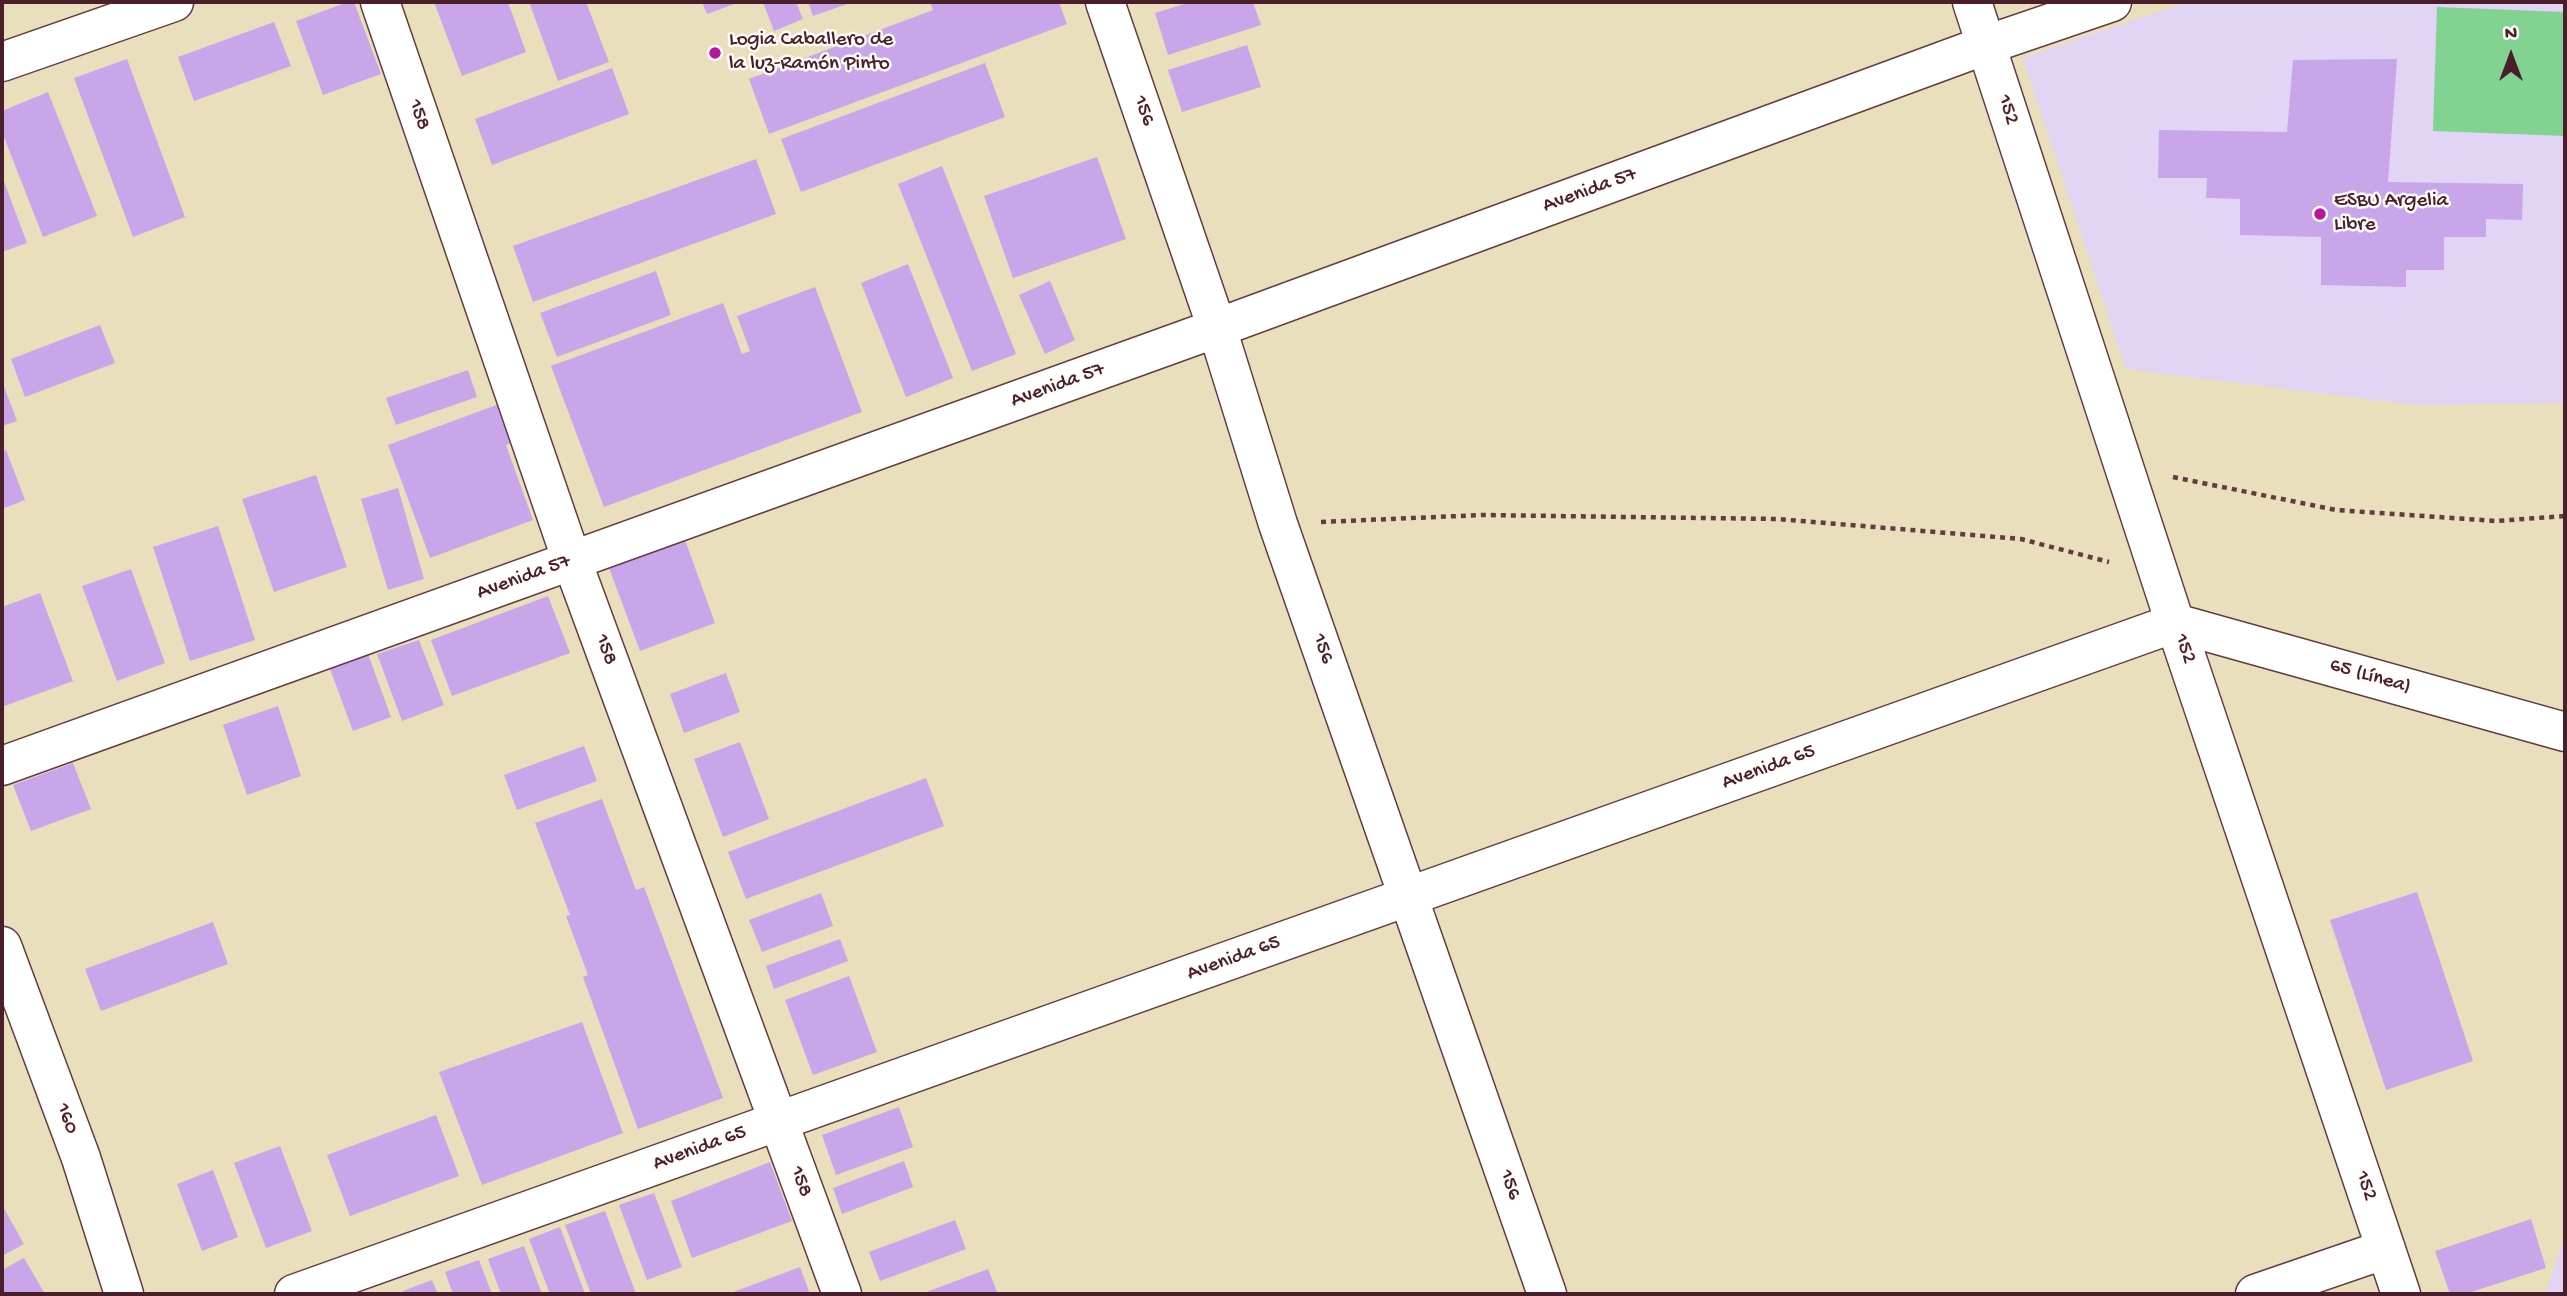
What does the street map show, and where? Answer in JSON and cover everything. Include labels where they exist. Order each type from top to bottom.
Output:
[{"type":"street","points":[[2,62],[174,2]]},
{"type":"street","name":"158","points":[[380,2],[572,561],[842,1294]]},
{"type":"street","name":"156","points":[[1105,2],[1217,328],[1278,524],[1547,1294]]},
{"type":"street","name":"152","points":[[1972,2],[2159,575],[2401,1294]]},
{"type":"street","name":"Avenida 57","points":[[2,766],[2112,2]]},
{"type":"street","name":"Avenida 65","points":[[294,1294],[2175,623]]},
{"type":"street","name":"65 (Línea)","points":[[2175,623],[2565,732]]},
{"type":"street","name":"160","points":[[2,946],[81,1158],[124,1294]]},
{"type":"street","points":[[2255,1294],[2386,1249]]},
{"type":"path","points":[[2124,467],[2336,510],[2496,521],[2565,516]]},
{"type":"path","points":[[1278,524],[1482,515],[1777,519],[2021,539],[2159,575]]},
{"type":"shaded area","name":"ESBU Argelia Libre","points":[[2188,2],[2565,2],[2565,403],[2415,405],[2126,369],[2023,58]]},
{"type":"shaded area","points":[[2565,1235],[2565,1294],[2546,1294]]},
{"type":"green space","points":[[2437,7],[2565,12],[2565,136],[2433,131]]},
{"type":"building","points":[[354,2],[381,74],[323,95],[296,21]]},
{"type":"building","points":[[434,2],[508,2],[526,52],[462,76]]},
{"type":"building","points":[[529,2],[586,2],[609,62],[558,81]]},
{"type":"building","points":[[702,2],[740,2],[707,14]]},
{"type":"building","points":[[763,2],[796,2],[803,19],[774,31]]},
{"type":"building","points":[[808,2],[853,2],[813,16]]},
{"type":"building","points":[[930,2],[1059,2],[1067,24],[769,134],[749,79],[933,10]]},
{"type":"building","points":[[1191,2],[1253,2],[1261,25],[1168,55],[1155,13]]},
{"type":"building","points":[[274,22],[291,66],[194,101],[178,57]]},
{"type":"building","points":[[1247,45],[1261,87],[1182,112],[1168,70]]},
{"type":"building","points":[[127,59],[185,217],[133,237],[74,78]]},
{"type":"building","points":[[2397,59],[2388,182],[2523,184],[2522,220],[2486,219],[2486,237],[2444,237],[2444,270],[2406,270],[2406,287],[2321,285],[2321,237],[2240,235],[2240,199],[2206,198],[2207,178],[2158,178],[2159,130],[2287,132],[2293,60]]},
{"type":"building","points":[[985,63],[1005,117],[801,192],[781,139]]},
{"type":"building","points":[[612,68],[629,114],[492,165],[475,119]]},
{"type":"building","points":[[48,92],[97,216],[43,237],[2,132],[2,111]]},
{"type":"building","points":[[1097,157],[1126,239],[1013,278],[984,196]]},
{"type":"building","points":[[756,159],[776,214],[533,302],[513,246]]},
{"type":"building","points":[[942,166],[1016,354],[972,371],[898,184]]},
{"type":"building","points":[[2,176],[27,243],[2,252]]},
{"type":"building","points":[[908,264],[953,378],[906,397],[861,283]]},
{"type":"building","points":[[656,271],[671,315],[557,357],[540,313]]},
{"type":"building","points":[[1050,281],[1075,340],[1045,354],[1019,295]]},
{"type":"building","points":[[815,287],[862,412],[604,507],[551,366],[723,303],[742,354],[750,351],[737,316]]},
{"type":"building","points":[[100,325],[115,363],[25,397],[11,359]]},
{"type":"building","points":[[468,370],[477,397],[396,425],[386,398]]},
{"type":"building","points":[[2,381],[17,421],[2,426]]},
{"type":"building","points":[[499,404],[513,442],[506,445],[533,520],[430,558],[388,445]]},
{"type":"building","points":[[6,450],[25,500],[2,509],[2,452]]},
{"type":"building","points":[[316,475],[347,567],[274,592],[242,499]]},
{"type":"building","points":[[398,488],[424,579],[388,590],[361,499]]},
{"type":"building","points":[[218,526],[255,640],[190,661],[153,547]]},
{"type":"building","points":[[685,540],[715,623],[640,651],[609,568]]},
{"type":"building","points":[[131,569],[165,663],[117,681],[82,586]]},
{"type":"building","points":[[40,593],[73,681],[2,707],[2,607]]},
{"type":"building","points":[[548,596],[570,653],[452,696],[431,640]]},
{"type":"building","points":[[419,640],[444,705],[402,721],[377,654]]},
{"type":"building","points":[[368,654],[391,717],[353,731],[330,669]]},
{"type":"building","points":[[726,673],[740,712],[684,733],[670,694]]},
{"type":"building","points":[[278,706],[301,776],[247,795],[223,725]]},
{"type":"building","points":[[740,742],[769,819],[723,837],[694,759]]},
{"type":"building","points":[[584,746],[597,781],[517,810],[504,775]]},
{"type":"building","points":[[73,763],[91,809],[31,831],[13,785]]},
{"type":"building","points":[[926,778],[944,826],[746,899],[728,852]]},
{"type":"building","points":[[602,799],[636,890],[644,887],[723,1098],[638,1129],[583,977],[588,975],[566,916],[570,915],[535,823]]},
{"type":"building","points":[[2417,892],[2473,1061],[2386,1090],[2330,920]]},
{"type":"building","points":[[821,893],[833,926],[762,952],[749,920]]},
{"type":"building","points":[[213,922],[228,964],[101,1011],[85,969]]},
{"type":"building","points":[[840,939],[848,961],[774,989],[766,966]]},
{"type":"building","points":[[849,976],[877,1052],[813,1075],[785,1000]]},
{"type":"building","points":[[582,1022],[623,1133],[482,1185],[439,1072]]},
{"type":"building","points":[[899,1107],[913,1147],[836,1175],[822,1135]]},
{"type":"building","points":[[436,1115],[459,1176],[350,1216],[327,1155]]},
{"type":"building","points":[[280,1146],[312,1231],[266,1248],[234,1163]]},
{"type":"building","points":[[904,1161],[913,1187],[842,1214],[833,1188]]},
{"type":"building","points":[[770,1162],[792,1221],[692,1258],[671,1201]]},
{"type":"building","points":[[213,1170],[238,1237],[202,1251],[177,1184]]},
{"type":"building","points":[[654,1193],[682,1267],[647,1280],[619,1205]]},
{"type":"building","points":[[2,1205],[24,1244],[2,1256]]},
{"type":"building","points":[[605,1211],[636,1294],[591,1294],[565,1225]]},
{"type":"building","points":[[2531,1219],[2546,1268],[2465,1294],[2450,1294],[2435,1251]]},
{"type":"building","points":[[955,1220],[966,1249],[880,1281],[869,1252]]},
{"type":"building","points":[[560,1227],[585,1294],[550,1294],[529,1239]]},
{"type":"building","points":[[524,1246],[542,1294],[501,1294],[488,1259]]},
{"type":"building","points":[[24,1258],[45,1294],[2,1294],[2,1270]]},
{"type":"building","points":[[479,1260],[492,1294],[453,1294],[445,1272]]},
{"type":"building","points":[[800,1267],[810,1294],[728,1294]]},
{"type":"building","points":[[988,1269],[998,1294],[921,1294]]},
{"type":"building","points":[[432,1280],[438,1294],[404,1294],[403,1291]]},
{"type":"place","name":"Logia Caballero de la luz-Ramón Pinto","points":[[715,53]]},
{"type":"place","name":"ESBU Argelia Libre","points":[[2320,214]]}]
